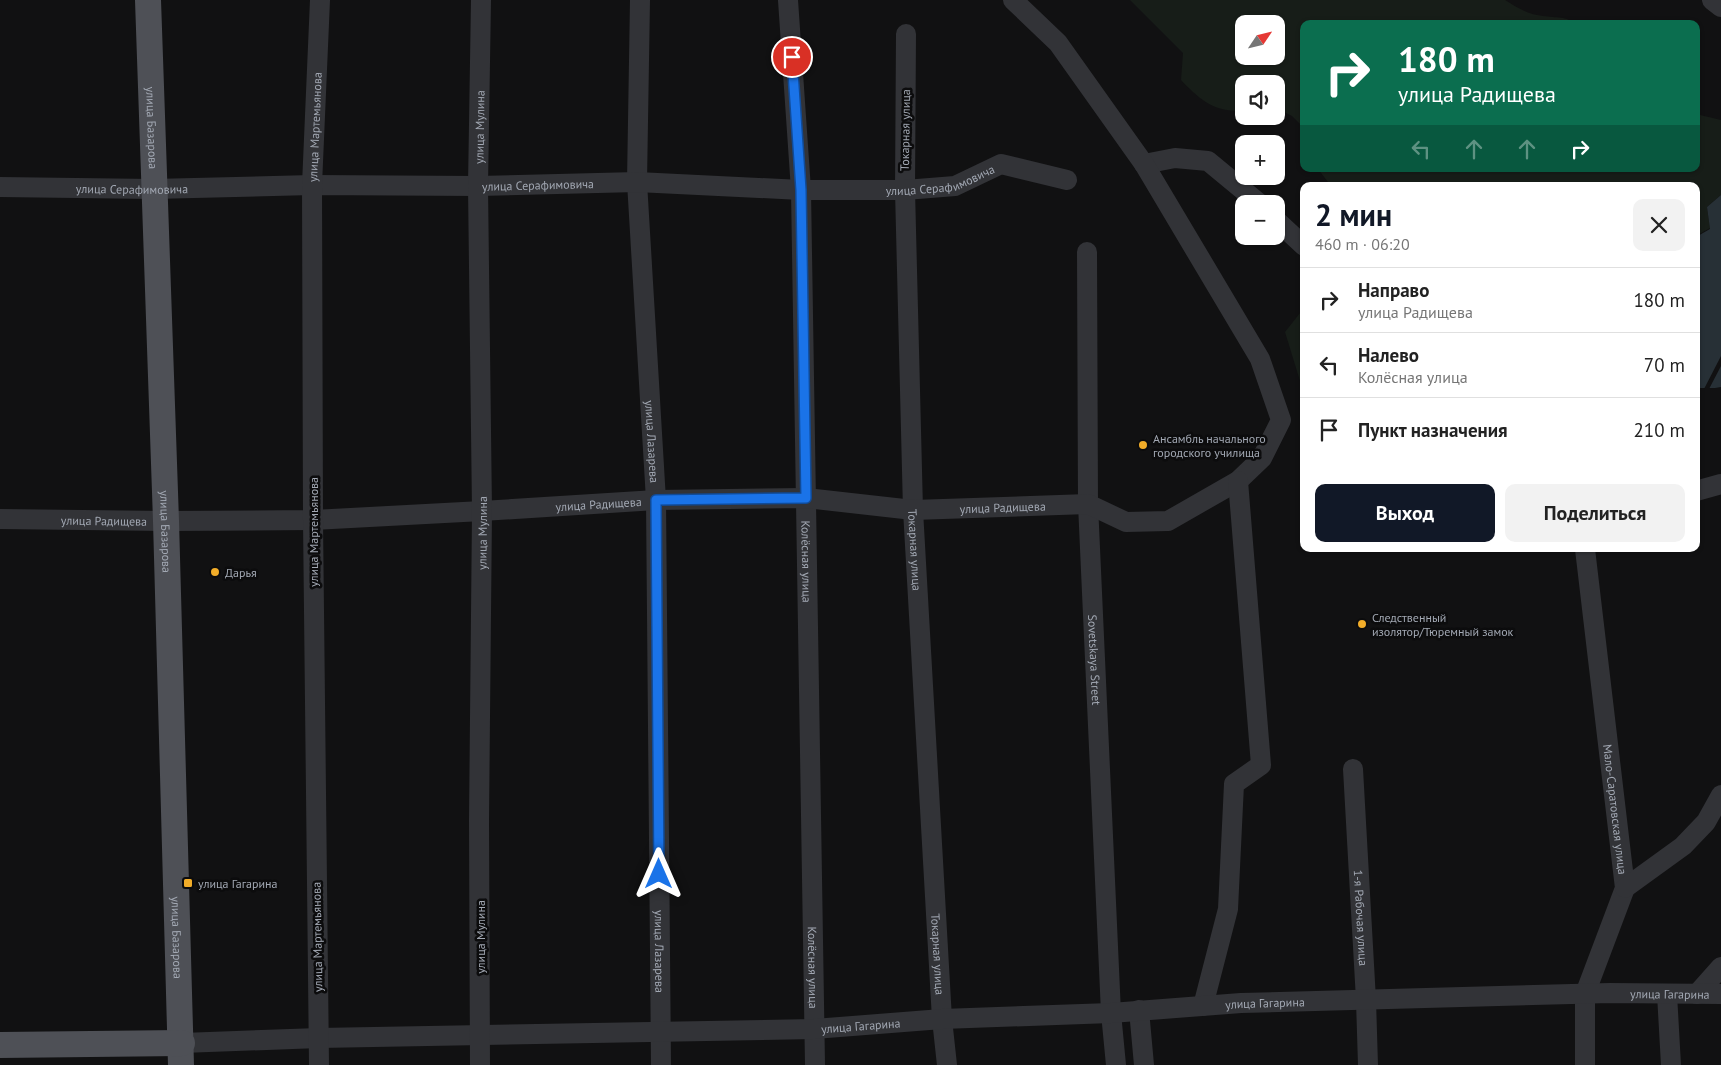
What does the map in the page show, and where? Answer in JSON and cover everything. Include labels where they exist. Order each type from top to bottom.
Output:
[{"type":"main road","name":"улица Базарова","points":[[148,0],[182,1054]]},
{"type":"main road","name":"улица Гагарина","points":[[0,1045],[182,1054]]},
{"type":"street","name":"улица Мартемьянова","points":[[319,1065],[313,520],[312,185],[320,0]]},
{"type":"street","name":"улица Мулина","points":[[480,1065],[479,821],[482,511],[478,186],[481,0]]},
{"type":"street","name":"улица Лазарева","points":[[640,0],[637,182],[656,500],[661,1065]]},
{"type":"street","name":"Колёсная улица","points":[[788,0],[801,190],[815,1065]]},
{"type":"street","name":"улица Радищева","points":[[0,519],[166,522],[313,520],[656,500],[806,498],[913,510],[1088,504],[1126,522],[1168,521],[1238,481],[1262,458],[1281,420],[1260,359],[1144,164],[1058,43],[1013,0]]},
{"type":"street","points":[[1712,0],[1721,6]]},
{"type":"street","name":"Токарная улица","points":[[906,34],[905,190],[913,510],[942,1019],[947,1065]]},
{"type":"street","points":[[1144,164],[1175,158],[1208,161],[1249,195]]},
{"type":"street","name":"улица Серафимовича","points":[[0,187],[478,186],[637,182],[801,190],[905,190],[954,186],[1001,164],[1067,180]]},
{"type":"street","points":[[1285,228],[1300,242]]},
{"type":"street","name":"Sovetskaya Street","points":[[1087,252],[1088,504],[1111,1013],[1116,1065]]},
{"type":"street","points":[[1203,1006],[1228,909],[1234,784],[1261,765],[1238,481]]},
{"type":"street","points":[[1700,490],[1721,484]]},
{"type":"street","name":"Мало-Саратовская улица","points":[[1585,552],[1625,888],[1585,994],[1585,1065]]},
{"type":"street","name":"1-я Рабочая улица","points":[[1353,769],[1368,1065]]},
{"type":"street","points":[[1625,888],[1684,846],[1706,822],[1721,795]]},
{"type":"street","points":[[1697,994],[1721,967]]},
{"type":"street","name":"улица Гагарина","points":[[182,1054],[319,1038],[814,1029],[942,1019],[1111,1013],[1203,1006],[1585,994],[1721,994]]},
{"type":"street","points":[[1666,994],[1671,1065]]},
{"type":"street","points":[[1139,1010],[1144,1065]]},
{"type":"shaded area","points":[[1130,0],[1505,0],[1533,14],[1570,20],[1300,20],[1300,124],[1285,112],[1285,75],[1235,75],[1235,111],[1225,110],[1209,104],[1181,80],[1183,53]]},
{"type":"shaded area","points":[[1700,115],[1721,120],[1721,195],[1707,207],[1710,228],[1700,234],[1700,182],[1328,182],[1320,172],[1700,172]]},
{"type":"shaded area","points":[[1721,195],[1721,387],[1715,388],[1700,388],[1700,235],[1710,229],[1707,207]]},
{"type":"shaded area","points":[[1300,313],[1300,381],[1285,332]]},
{"type":"pier","points":[[1721,356],[1721,366],[1709,389],[1704,389]]},
{"type":"place","name":"Ансамбль начального городского училища","points":[[1143,445]]},
{"type":"place","name":"Дарья","points":[[215,572]]},
{"type":"place","name":"Следственный изолятор/Тюремный замок","points":[[1362,624]]},
{"type":"place","name":"улица Гагарина","points":[[188,883]]},
{"type":"route","points":[[659,874],[656,500],[806,498],[801,190],[792,57]]}]
